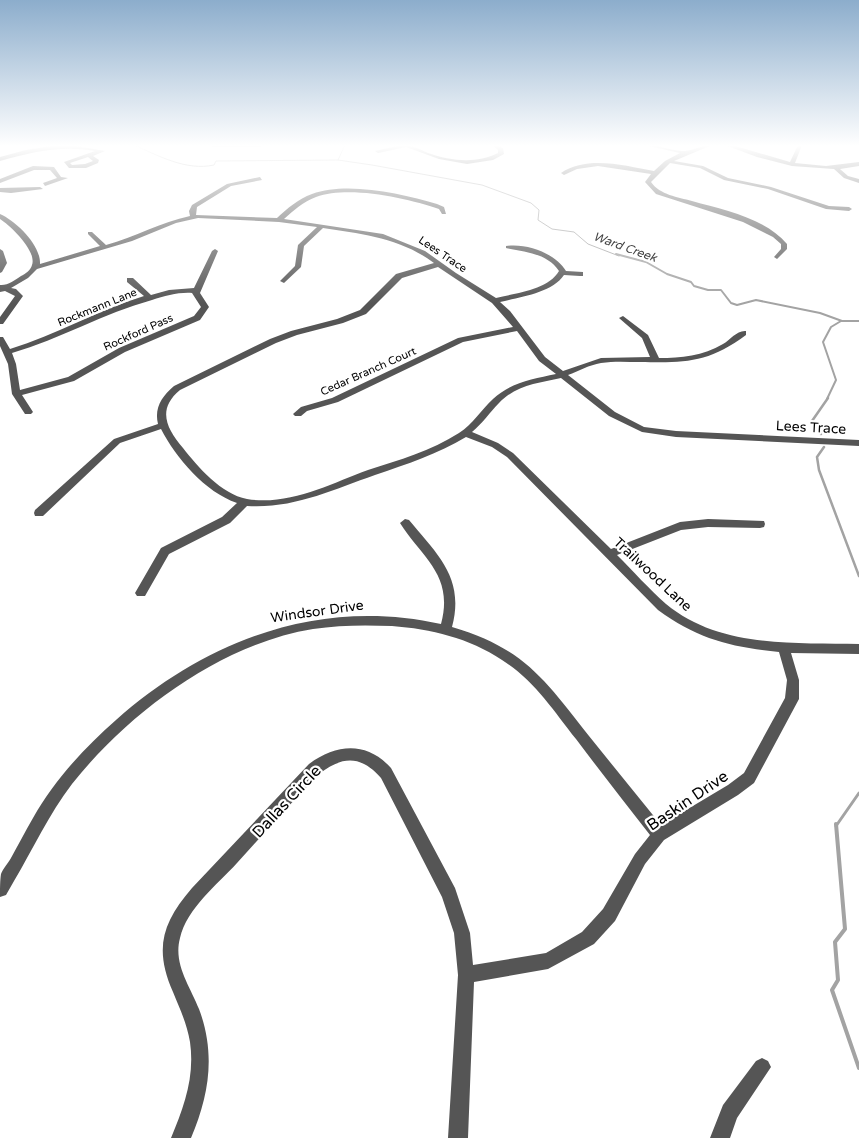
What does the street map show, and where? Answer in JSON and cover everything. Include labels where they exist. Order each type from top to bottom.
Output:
[{"type":"street","points":[[193,217],[192,211],[194,206],[206,198]]},
{"type":"street","points":[[279,220],[290,207],[305,198]]},
{"type":"street","points":[[403,198],[417,200],[442,208],[444,212]]},
{"type":"street","points":[[676,198],[721,211],[774,234],[784,244],[784,250],[776,258]]},
{"type":"street","points":[[799,198],[828,208],[849,209]]},
{"type":"street","points":[[826,217],[828,208]]},
{"type":"street","points":[[0,216],[18,229],[36,257],[36,267]]},
{"type":"street","name":"Lees Trace","points":[[1,289],[23,277],[36,267],[136,238],[169,222],[193,217],[279,220],[372,234],[397,240],[423,252],[453,275],[495,300],[537,353],[561,375],[612,414],[640,432],[859,443]]},
{"type":"street","points":[[284,281],[298,267],[301,245],[322,226]]},
{"type":"street","points":[[90,233],[104,247]]},
{"type":"street","points":[[508,247],[523,249],[552,259],[559,265],[562,273]]},
{"type":"street","points":[[0,251],[4,263],[0,271]]},
{"type":"street","points":[[196,290],[207,273],[215,252]]},
{"type":"street","points":[[439,264],[399,276],[363,312],[273,341],[177,388],[162,404],[161,418],[174,445],[206,480],[244,502],[275,502],[309,495],[424,455],[466,433],[503,393],[521,384],[561,375],[593,362],[655,359],[679,360],[708,356],[729,345],[743,333]]},
{"type":"street","points":[[495,300],[544,286],[562,273],[580,274]]},
{"type":"street","points":[[130,280],[150,298]]},
{"type":"street","points":[[0,322],[19,295],[1,289]]},
{"type":"street","name":"Rockmann Lane","points":[[8,352],[39,343],[91,319],[150,298],[168,293],[196,290]]},
{"type":"street","name":"Rockford Pass","points":[[16,394],[70,379],[128,347],[195,320],[205,307],[196,290]]},
{"type":"street","points":[[623,318],[645,337],[655,359]]},
{"type":"street","name":"Cedar Branch Court","points":[[298,414],[363,387],[446,347],[485,334],[519,328]]},
{"type":"street","points":[[0,339],[8,352],[13,366],[13,386],[16,394],[28,412]]},
{"type":"street","points":[[39,513],[117,441],[164,425]]},
{"type":"street","name":"Trailwood Lane","points":[[466,433],[506,451],[662,607],[688,626],[731,642],[859,649]]},
{"type":"street","points":[[141,593],[165,551],[226,520],[244,502]]},
{"type":"street","points":[[405,523],[436,562],[449,585],[452,605],[445,630]]},
{"type":"street","points":[[610,554],[680,526],[708,523],[760,524]]},
{"type":"street","name":"Windsor Drive","points":[[0,889],[57,793],[78,768],[130,714],[191,671],[238,646],[267,634],[366,619],[409,623],[445,630],[486,644],[514,661],[534,677],[659,835]]},
{"type":"street","name":"Baskin Drive","points":[[466,974],[548,961],[588,938],[609,915],[640,859],[659,835],[733,790],[749,778],[792,700],[793,680],[783,646]]},
{"type":"street","name":"Dallas Circle","points":[[181,1138],[197,1096],[200,1080],[201,1050],[196,1025],[172,970],[170,952],[174,930],[190,904],[314,768],[327,759],[340,754],[356,754],[375,760],[386,773],[455,908],[462,933],[466,974],[458,1138]]},
{"type":"street","points":[[720,1138],[730,1112],[762,1068]]},
{"type":"waterway","name":"Ward Creek","points":[[518,198],[531,203],[539,210],[538,220],[552,229],[574,232],[588,244],[619,256]]},
{"type":"waterway","name":"Ward Creek","points":[[616,254],[646,262],[667,274],[691,282],[694,286],[708,290],[721,290],[731,303],[737,305],[756,300],[820,313],[842,321],[859,321]]},
{"type":"waterway","points":[[827,399],[836,380],[823,342],[831,327],[841,321]]},
{"type":"waterway","points":[[821,434],[812,421],[828,398]]},
{"type":"waterway","points":[[824,447],[817,457],[819,470],[859,576]]},
{"type":"waterway","points":[[836,826],[859,793]]},
{"type":"waterway","points":[[836,826],[845,929],[835,942],[838,980],[832,990],[859,1068]]}]
